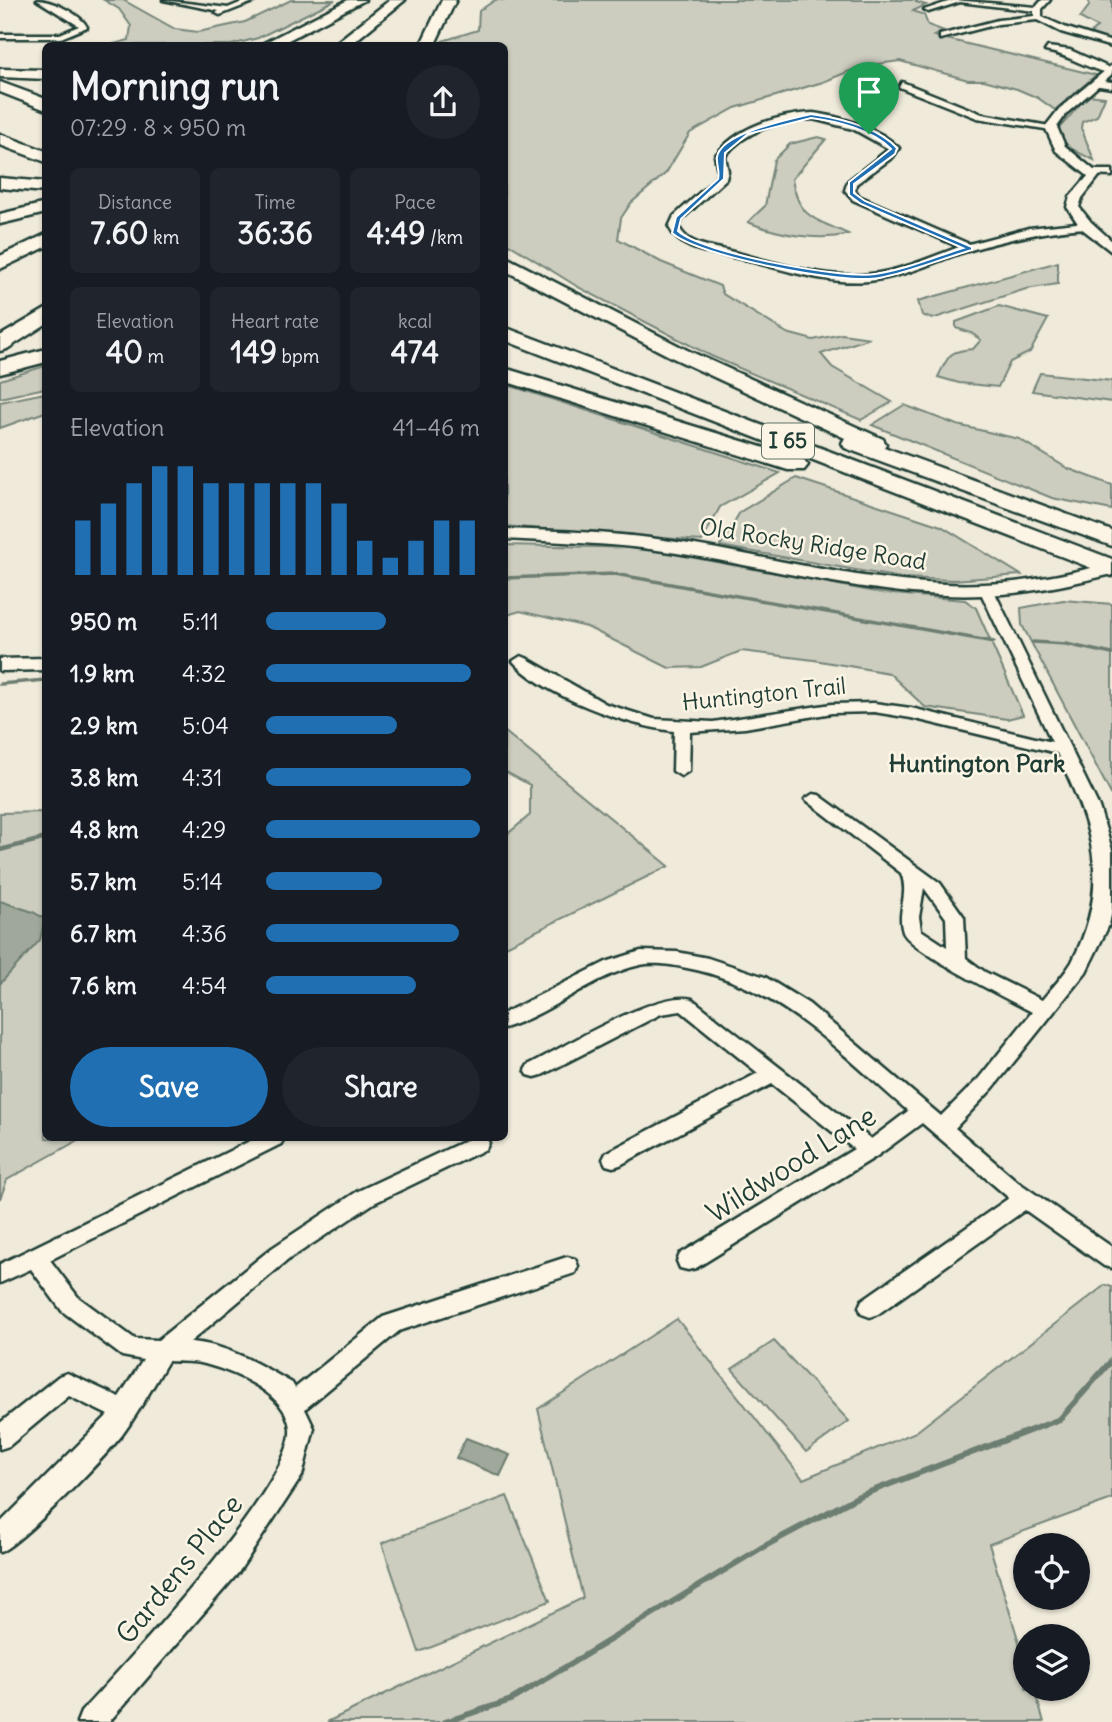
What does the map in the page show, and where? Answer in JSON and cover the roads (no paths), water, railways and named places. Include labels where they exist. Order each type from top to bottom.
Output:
[{"type":"highway","points":[[273,42],[358,0]]},
{"type":"highway","points":[[297,42],[364,0]]},
{"type":"highway","points":[[344,42],[398,0]]},
{"type":"highway","points":[[429,42],[449,0]]},
{"type":"highway","points":[[0,73],[42,75]]},
{"type":"highway","points":[[0,87],[42,103]]},
{"type":"highway","points":[[3,129],[42,149]]},
{"type":"highway","points":[[0,183],[42,187]]},
{"type":"highway","points":[[5,218],[42,209]]},
{"type":"highway","points":[[0,263],[42,241]]},
{"type":"highway","points":[[508,257],[536,279]]},
{"type":"highway","points":[[508,264],[680,354],[972,487]]},
{"type":"highway","name":"I 65","points":[[508,314],[1112,539]]},
{"type":"highway","points":[[0,345],[42,318]]},
{"type":"highway","name":"I 65","points":[[508,335],[1112,568]]},
{"type":"highway","points":[[0,368],[42,356]]},
{"type":"highway","points":[[508,375],[1071,552]]},
{"type":"street","points":[[0,36],[64,37],[81,28],[83,24],[41,0]]},
{"type":"street","points":[[167,0],[229,10]]},
{"type":"street","points":[[208,19],[254,0]]},
{"type":"street","points":[[928,10],[951,5],[959,0],[1038,9]]},
{"type":"street","points":[[1038,19],[1038,9],[1046,0]]},
{"type":"street","points":[[943,37],[998,22],[1038,19],[1112,45]]},
{"type":"street","points":[[1048,49],[1074,53],[1083,58],[1089,66],[1111,69]]},
{"type":"street","points":[[1051,127],[1059,115],[1111,69]]},
{"type":"street","points":[[1096,83],[1112,85]]},
{"type":"street","points":[[902,85],[986,117],[1051,127]]},
{"type":"street","points":[[960,109],[985,103]]},
{"type":"street","points":[[969,248],[856,198],[850,190],[851,183],[890,155],[894,148],[886,140],[821,117],[804,116],[773,124],[732,141],[720,156],[723,171],[721,179],[678,218],[674,228],[678,235],[697,245],[847,277],[879,276],[1034,229],[1086,225]]},
{"type":"street","points":[[1051,127],[1060,148],[1093,173],[1112,173]]},
{"type":"street","points":[[1093,173],[1093,180],[1077,195],[1072,204],[1086,225],[1111,247]]},
{"type":"street","name":"Old Rocky Ridge Road","points":[[508,534],[660,544],[900,587],[1022,587],[1067,581],[1112,568]]},
{"type":"street","points":[[942,1128],[986,1083],[1079,967],[1100,925],[1107,889],[1107,863],[1091,807],[986,589]]},
{"type":"street","name":"Huntington Trail","points":[[521,661],[603,710],[627,719],[682,728],[745,723],[803,711],[864,707],[903,711],[1065,750]]},
{"type":"street","points":[[0,665],[42,664]]},
{"type":"street","points":[[681,771],[682,728]]},
{"type":"street","points":[[813,799],[934,887],[951,908],[956,924],[957,961]]},
{"type":"street","points":[[908,870],[915,886],[912,932],[918,939],[957,961],[978,977],[1046,1010]]},
{"type":"street","points":[[508,1019],[613,967],[641,958],[677,959],[708,965],[758,982],[802,1009],[1024,1199],[1112,1259]]},
{"type":"street","points":[[535,1070],[657,1008],[685,1004],[870,1150]]},
{"type":"street","points":[[613,1159],[773,1074]]},
{"type":"street","name":"Wildwood Lane","points":[[688,1261],[870,1150],[921,1112]]},
{"type":"street","points":[[0,1274],[268,1141]]},
{"type":"street","points":[[0,1540],[112,1429],[162,1351],[280,1254],[366,1197],[479,1143]]},
{"type":"street","points":[[870,1307],[1024,1199]]},
{"type":"street","points":[[36,1256],[70,1304],[130,1349],[203,1353],[243,1367],[284,1390],[292,1405],[391,1324],[567,1266]]},
{"type":"street","points":[[0,1438],[67,1383],[124,1411]]},
{"type":"street","name":"Gardens Place","points":[[91,1722],[229,1564],[293,1468],[302,1428],[292,1405]]},
{"type":"waterway","points":[[508,578],[615,574],[994,642]]},
{"type":"waterway","points":[[1033,642],[1066,644],[1112,654]]},
{"type":"waterway","points":[[0,684],[42,680]]},
{"type":"waterway","points":[[0,850],[42,839]]},
{"type":"waterway","points":[[445,1722],[511,1700],[761,1548],[859,1496],[1060,1419],[1112,1360]]},
{"type":"district","name":"Huntington Park","points":[[977,764]]}]
